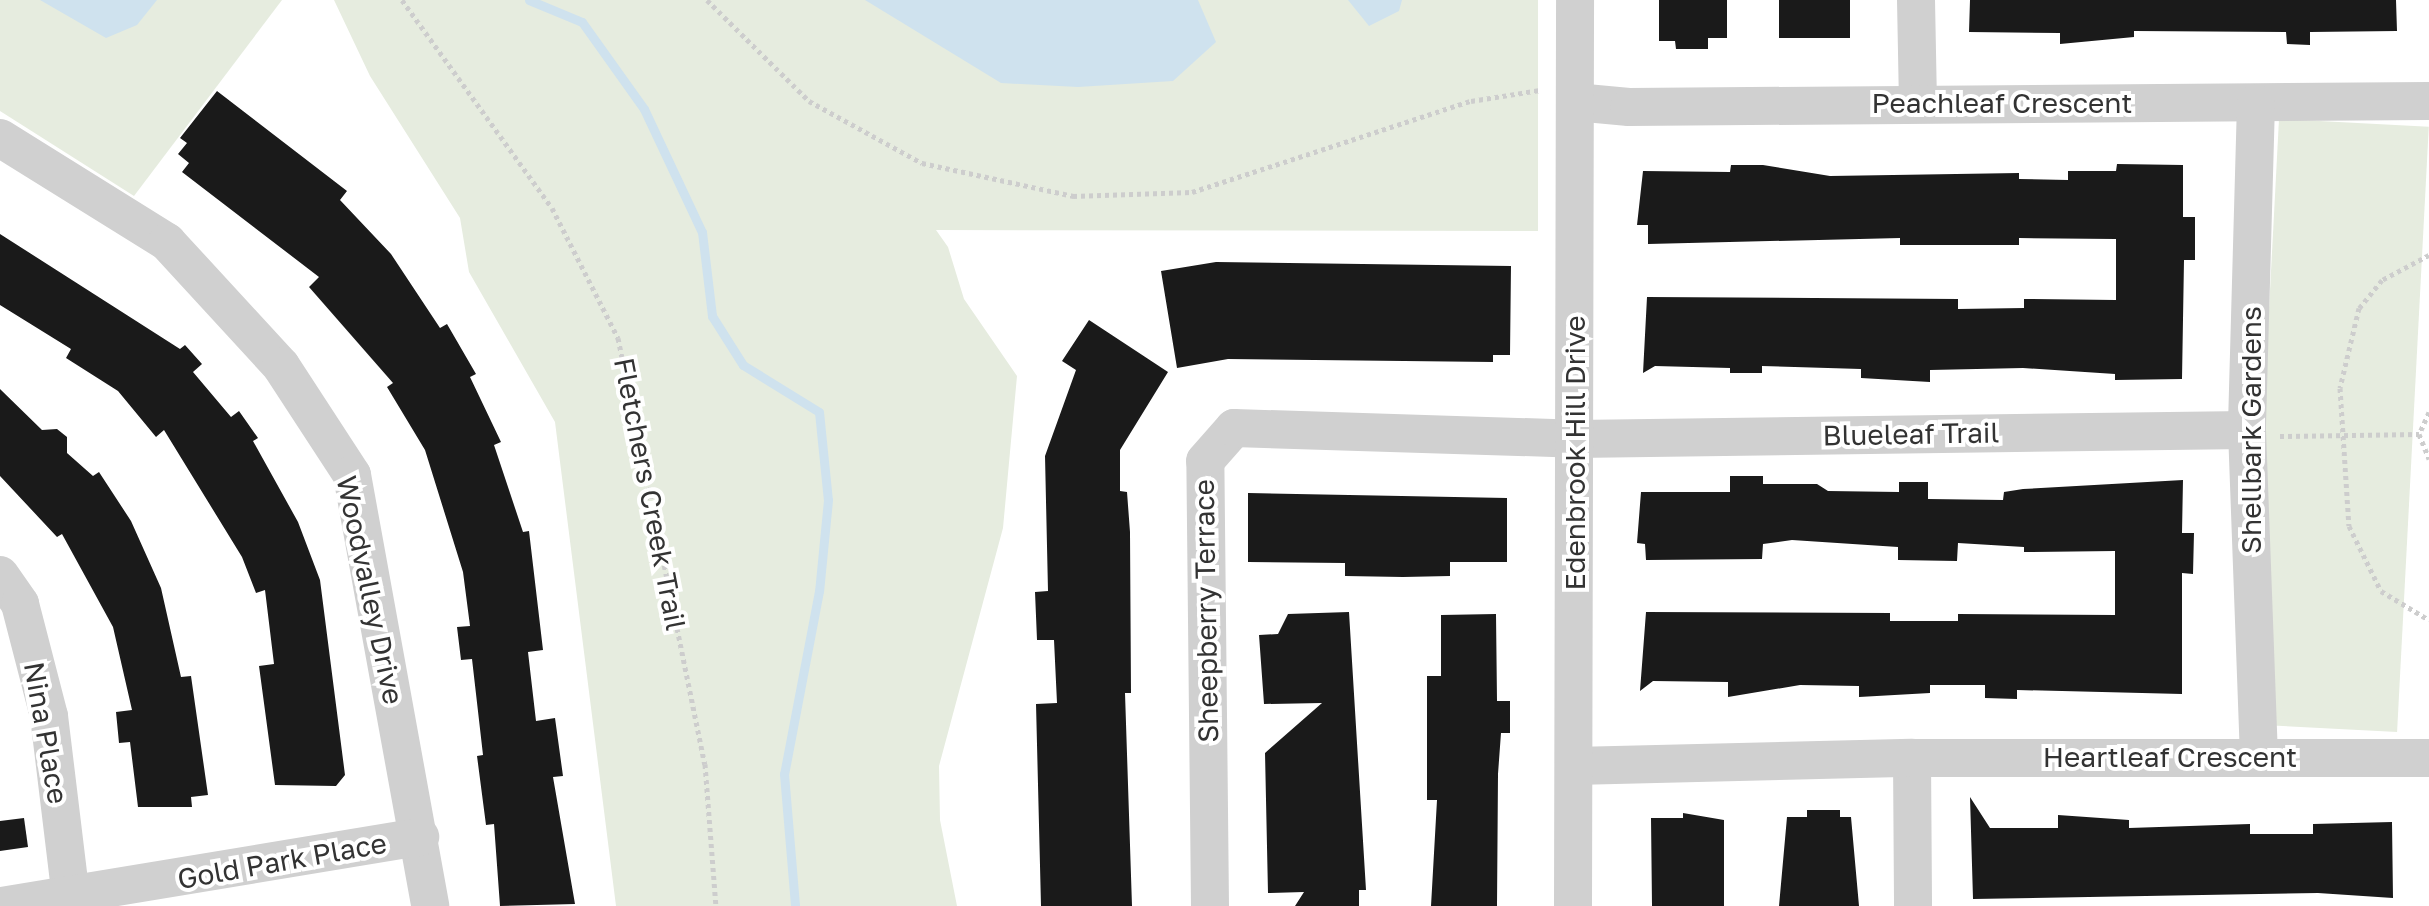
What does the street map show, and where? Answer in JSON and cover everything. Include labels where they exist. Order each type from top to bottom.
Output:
[{"type":"street","name":"Edenbrook Hill Drive","points":[[1573,906],[1575,0]]},
{"type":"street","points":[[1916,0],[1918,102]]},
{"type":"street","name":"Peachleaf Crescent","points":[[1575,102],[2429,101]]},
{"type":"street","name":"Shellbark Gardens","points":[[2256,103],[2247,430],[2259,756]]},
{"type":"street","name":"Woodvalley Drive","points":[[0,138],[167,242],[281,366],[352,475],[420,837],[430,906]]},
{"type":"street","name":"Sheepberry Terrace","points":[[1210,906],[1205,461],[1234,428],[1575,439]]},
{"type":"street","name":"Blueleaf Trail","points":[[1575,439],[2247,430]]},
{"type":"street","name":"Nina Place","points":[[0,575],[20,604],[49,716],[71,898]]},
{"type":"street","points":[[1912,758],[1913,906]]},
{"type":"street","name":"Heartleaf Crescent","points":[[1574,766],[1912,758],[2429,758]]},
{"type":"street","name":"Gold Park Place","points":[[2,906],[71,898],[420,837]]},
{"type":"path","name":"Fletchers Creek Trail","points":[[402,0],[552,208],[618,338],[705,764],[716,906]]},
{"type":"path","points":[[707,0],[809,101],[922,163],[1073,196],[1192,192],[1471,101],[1540,89],[1575,102]]},
{"type":"path","points":[[2429,255],[2382,280],[2359,308],[2344,358],[2341,436],[2349,526],[2366,569],[2402,608],[2429,620]]},
{"type":"path","points":[[2429,412],[2419,434],[2429,459]]},
{"type":"path","points":[[2247,430],[2341,436],[2419,434]]},
{"type":"shaded area","points":[[0,0],[282,0],[134,196],[0,111]]},
{"type":"shaded area","points":[[334,0],[1538,0],[1538,231],[936,230],[948,247],[964,299],[1017,376],[1003,528],[939,766],[940,820],[957,906],[616,906],[555,422],[469,272],[460,218],[370,76]]},
{"type":"shaded area","points":[[2279,119],[2429,127],[2397,732],[2247,724]]},
{"type":"water","points":[[40,0],[157,0],[137,25],[106,38]]},
{"type":"water","points":[[865,0],[1198,0],[1216,42],[1173,81],[1078,87],[1001,83]]},
{"type":"water","points":[[1348,0],[1402,0],[1399,11],[1369,26]]},
{"type":"building","points":[[1659,0],[1727,0],[1727,38],[1708,38],[1708,49],[1676,49],[1675,41],[1659,41]]},
{"type":"building","points":[[1779,0],[1850,0],[1850,38],[1779,38]]},
{"type":"building","points":[[1970,0],[2396,0],[2397,31],[2310,32],[2310,45],[2287,44],[2286,32],[2134,31],[2134,37],[2060,44],[2060,33],[1969,32]]},
{"type":"building","points":[[217,91],[347,191],[340,200],[391,254],[440,328],[447,324],[476,374],[470,377],[501,442],[494,445],[523,532],[529,531],[543,650],[528,652],[536,721],[555,718],[563,776],[553,777],[575,904],[500,906],[494,824],[486,825],[477,756],[483,755],[472,659],[461,660],[457,627],[470,626],[463,572],[425,450],[387,387],[393,383],[309,287],[319,277],[182,172],[189,163],[178,154],[187,143],[180,138]]},
{"type":"building","points":[[2117,164],[2183,165],[2183,217],[2195,217],[2195,260],[2184,260],[2182,379],[2115,380],[2115,374],[2023,368],[1930,370],[1930,382],[1861,378],[1861,369],[1762,366],[1762,373],[1730,373],[1730,368],[1655,366],[1643,373],[1647,297],[1958,299],[1958,309],[2024,308],[2024,299],[2116,300],[2116,239],[2019,238],[2019,245],[1900,245],[1900,238],[1648,244],[1648,225],[1637,225],[1643,171],[1730,172],[1731,165],[1763,165],[1830,176],[2019,173],[2019,179],[2068,180],[2068,171],[2116,171]]},
{"type":"building","points":[[0,234],[180,349],[185,345],[202,364],[193,372],[231,417],[239,411],[258,438],[253,441],[298,522],[320,580],[345,775],[336,786],[275,785],[259,666],[274,664],[265,590],[256,593],[242,557],[164,430],[156,437],[118,391],[66,358],[71,349],[0,305]]},
{"type":"building","points":[[1216,262],[1511,266],[1510,355],[1493,355],[1493,362],[1228,359],[1177,368],[1161,271]]},
{"type":"building","points":[[1089,320],[1168,372],[1120,450],[1120,491],[1127,492],[1130,532],[1131,693],[1125,693],[1132,906],[1041,906],[1036,704],[1057,703],[1054,640],[1037,640],[1035,592],[1048,591],[1045,456],[1076,370],[1062,361]]},
{"type":"building","points":[[0,389],[42,430],[57,429],[67,437],[67,453],[93,476],[99,472],[131,521],[161,588],[181,677],[191,676],[208,795],[191,797],[192,807],[138,807],[130,742],[119,743],[116,712],[132,710],[113,627],[62,534],[57,537],[0,476]]},
{"type":"building","points":[[1730,476],[1763,476],[1763,484],[1817,484],[1828,491],[1899,492],[1899,482],[1928,482],[1928,499],[2003,500],[2004,492],[2023,489],[2183,480],[2182,533],[2194,533],[2193,574],[2182,573],[2182,694],[2017,690],[2017,699],[1985,698],[1985,685],[1930,685],[1930,693],[1859,697],[1859,686],[1800,685],[1728,697],[1728,682],[1653,681],[1640,691],[1646,612],[1890,613],[1890,621],[1958,621],[1958,614],[2115,615],[2115,551],[2024,552],[2024,547],[1958,543],[1957,561],[1898,560],[1898,547],[1792,540],[1763,544],[1762,559],[1646,560],[1645,544],[1637,543],[1641,492],[1730,492]]},
{"type":"building","points":[[1248,493],[1507,498],[1507,562],[1450,562],[1450,576],[1403,577],[1345,576],[1345,563],[1248,562]]},
{"type":"building","points":[[1349,612],[1366,890],[1359,890],[1359,906],[1295,906],[1304,892],[1268,893],[1265,753],[1322,703],[1264,704],[1259,635],[1278,634],[1288,614]]},
{"type":"building","points":[[1496,614],[1497,701],[1510,701],[1510,733],[1501,733],[1498,774],[1497,906],[1431,906],[1437,800],[1427,800],[1427,676],[1441,676],[1441,615]]},
{"type":"building","points":[[1970,797],[1990,828],[2058,828],[2058,815],[2129,820],[2129,828],[2250,824],[2250,834],[2313,834],[2313,824],[2392,822],[2393,898],[2318,893],[1973,899]]},
{"type":"building","points":[[1807,810],[1840,810],[1840,817],[1851,817],[1859,906],[1779,906],[1787,817],[1807,817]]},
{"type":"building","points":[[1683,813],[1724,820],[1724,906],[1652,906],[1651,818],[1683,818]]},
{"type":"building","points":[[24,818],[28,847],[0,851],[0,821]]},
{"type":"waterway","points":[[529,0],[582,22],[644,109],[702,232],[712,316],[743,365],[819,412],[828,500],[819,591],[784,774],[795,906]]}]
